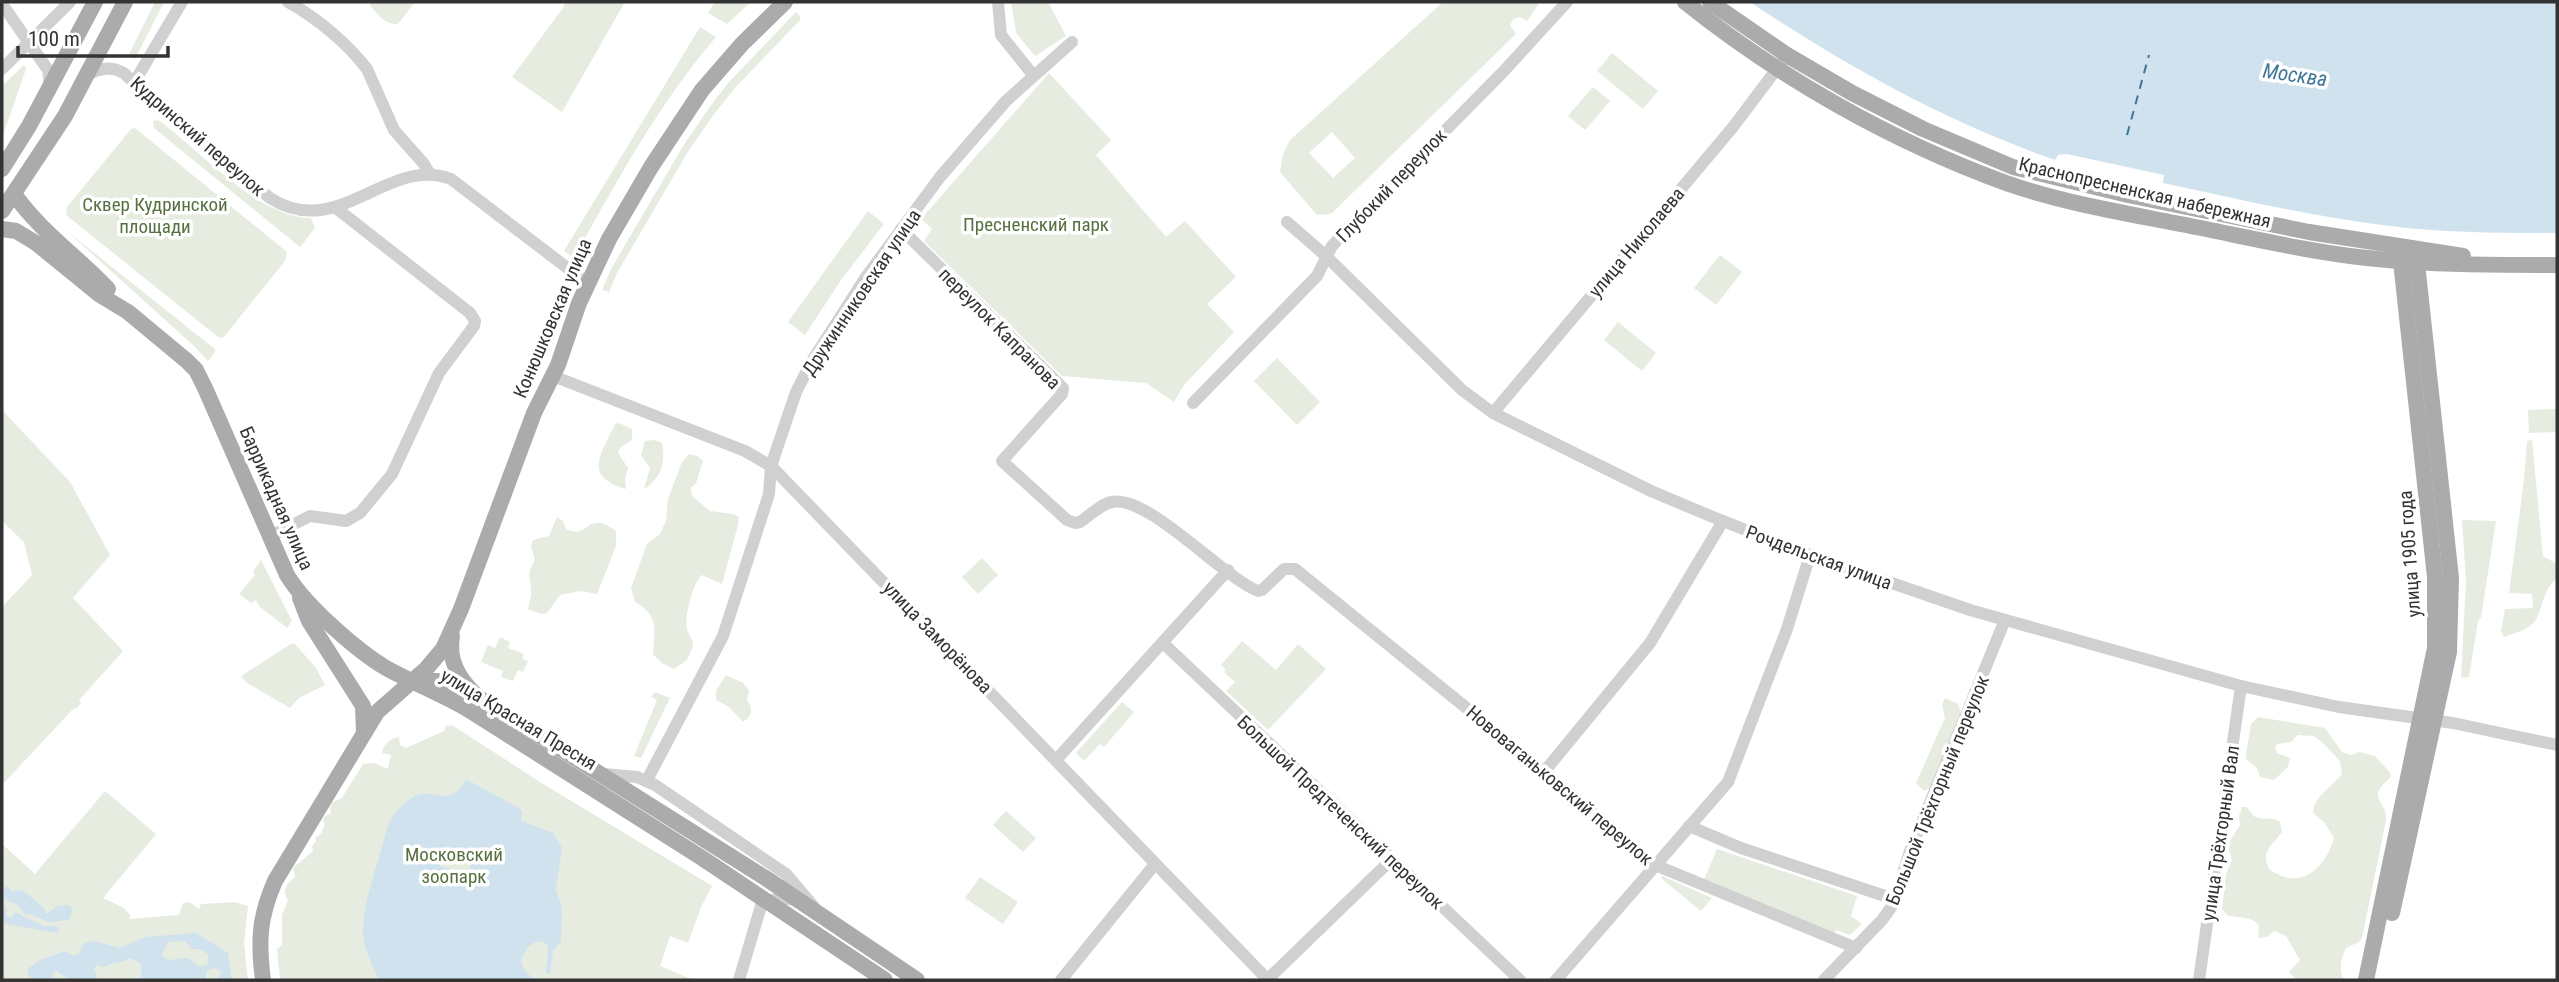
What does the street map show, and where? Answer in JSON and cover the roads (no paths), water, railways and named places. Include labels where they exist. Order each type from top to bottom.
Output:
[{"type":"main road","points":[[2,169],[95,2]]},
{"type":"main road","points":[[2,211],[65,116],[125,2]]},
{"type":"main road","name":"Конюшковская улица","points":[[263,980],[259,944],[268,897],[296,843],[383,705],[439,655],[454,627],[534,413],[552,376],[602,251],[633,197],[702,90],[741,44],[785,2]]},
{"type":"main road","name":"Краснопресненская набережная","points":[[1685,2],[1777,69],[1844,108],[1916,145],[2009,184],[2124,213],[2308,249],[2517,265],[2557,265]]},
{"type":"main road","name":"Краснопресненская набережная","points":[[1710,2],[1787,55],[1852,93],[1923,129],[2013,167],[2128,195],[2321,234],[2408,255]]},
{"type":"main road","name":"Баррикадная улица","points":[[14,194],[29,216],[47,234],[105,286],[128,312],[196,370],[269,537],[296,590],[373,659],[413,680]]},
{"type":"main road","name":"Баррикадная улица","points":[[2,229],[16,231],[36,243],[100,295],[128,312]]},
{"type":"main road","name":"улица 1905 года","points":[[2366,980],[2427,720],[2449,652],[2451,578],[2408,255]]},
{"type":"main road","points":[[296,590],[309,621],[363,706],[364,734]]},
{"type":"main road","points":[[454,627],[451,652],[454,666],[462,680],[481,699]]},
{"type":"main road","name":"улица Красная Пресня","points":[[413,680],[437,681],[481,699],[799,901],[917,980]]},
{"type":"main road","name":"улица Красная Пресня","points":[[413,680],[469,710],[885,980]]},
{"type":"main road","name":"улица 1905 года","points":[[2377,980],[2427,720]]},
{"type":"street","points":[[2,69],[70,2]]},
{"type":"street","points":[[135,81],[182,2]]},
{"type":"street","points":[[288,2],[343,43],[361,61],[394,130],[429,173],[451,179],[463,186],[587,283]]},
{"type":"street","points":[[998,2],[1001,36],[1033,75]]},
{"type":"street","name":"Глубокий переулок","points":[[1193,403],[1317,276],[1341,236],[1502,73],[1567,2]]},
{"type":"street","points":[[2,4],[48,69],[50,85]]},
{"type":"street","points":[[11,16],[34,28],[45,26]]},
{"type":"street","name":"Дружинниковская улица","points":[[647,780],[723,635],[769,494],[771,466],[796,392],[808,368],[866,277],[923,198],[1006,101],[1072,42]]},
{"type":"street","name":"улица Николаева","points":[[1493,413],[1733,127],[1787,55]]},
{"type":"street","name":"Кудринский переулок","points":[[86,76],[102,69],[114,69],[135,81],[158,107],[279,204],[307,211],[336,208],[414,175],[429,173]]},
{"type":"street","points":[[269,537],[310,516],[346,521],[355,518],[388,479],[438,377],[471,332],[475,321],[470,313],[336,208]]},
{"type":"street","name":"Рочдельская улица","points":[[1287,222],[1462,390],[1493,413],[1651,491],[1723,521],[1810,555],[1950,603],[2241,685],[2339,707],[2427,720],[2557,745]]},
{"type":"street","name":"переулок Капранова","points":[[901,229],[1063,388],[1062,394],[1002,461],[1071,522],[1080,522],[1111,502],[1125,503],[1152,515],[1228,570]]},
{"type":"street","name":"улица Заморёнова","points":[[552,376],[745,451],[771,466],[1267,980]]},
{"type":"street","points":[[1544,772],[1650,643],[1723,521]]},
{"type":"street","points":[[1556,980],[1731,778],[1787,629],[1810,555]]},
{"type":"street","name":"Нововаганьковский переулок","points":[[1228,570],[1258,591],[1284,569],[1295,569],[1656,865],[1856,948]]},
{"type":"street","points":[[1056,760],[1228,570]]},
{"type":"street","name":"Большой Трёхгорный переулок","points":[[1824,980],[1889,912],[1924,817],[2005,620]]},
{"type":"street","name":"Большой Предтеченский переулок","points":[[1163,643],[1520,980]]},
{"type":"street","name":"улица Трёхгорный Вал","points":[[2199,980],[2241,685]]},
{"type":"street","points":[[600,773],[647,780],[786,874],[824,918]]},
{"type":"street","points":[[1689,826],[1741,848],[1894,899]]},
{"type":"street","points":[[1267,980],[1391,860]]},
{"type":"street","points":[[1061,980],[1155,864]]},
{"type":"street","points":[[739,980],[757,914],[767,901],[784,898],[799,901]]},
{"type":"water","name":"Москва","points":[[1750,2],[2557,2],[2557,233],[2453,231],[2333,218],[2163,183],[2164,175],[2067,154],[2058,155],[2055,160],[1975,128],[1898,91]]},
{"type":"water","points":[[466,779],[517,807],[522,811],[521,821],[553,833],[562,848],[556,889],[562,908],[561,942],[553,950],[550,975],[546,972],[548,947],[544,942],[535,942],[529,946],[521,961],[523,968],[534,980],[379,980],[366,949],[363,929],[368,897],[388,825],[400,808],[415,796],[447,796],[460,788]],"holes":[[[446,846],[474,855],[467,875],[440,866]]]},
{"type":"water","points":[[7,886],[12,891],[22,890],[43,907],[46,914],[58,906],[69,905],[73,909],[69,920],[48,922],[30,914],[25,915],[17,904],[8,901],[5,896],[3,903],[7,909],[6,915],[12,918],[15,912],[44,926],[56,926],[60,930],[57,933],[2,923],[2,891]]},
{"type":"water","points":[[196,933],[228,953],[232,980],[218,980],[221,971],[216,968],[207,970],[205,980],[141,980],[141,964],[130,958],[104,967],[96,965],[94,969],[98,980],[70,980],[55,970],[51,980],[34,980],[27,974],[29,968],[40,960],[65,951],[73,956],[79,954],[83,944],[87,942],[119,948],[146,937]],"holes":[[[185,941],[192,949],[200,949],[208,954],[209,962],[206,966],[198,966],[188,958],[168,960],[161,955],[168,942]]]},
{"type":"park label","name":"Сквер Кудринской площади","points":[[155,215]]},
{"type":"park label","name":"Пресненский парк","points":[[1036,224]]},
{"type":"park label","name":"Московский зоопарк","points":[[454,865]]}]
